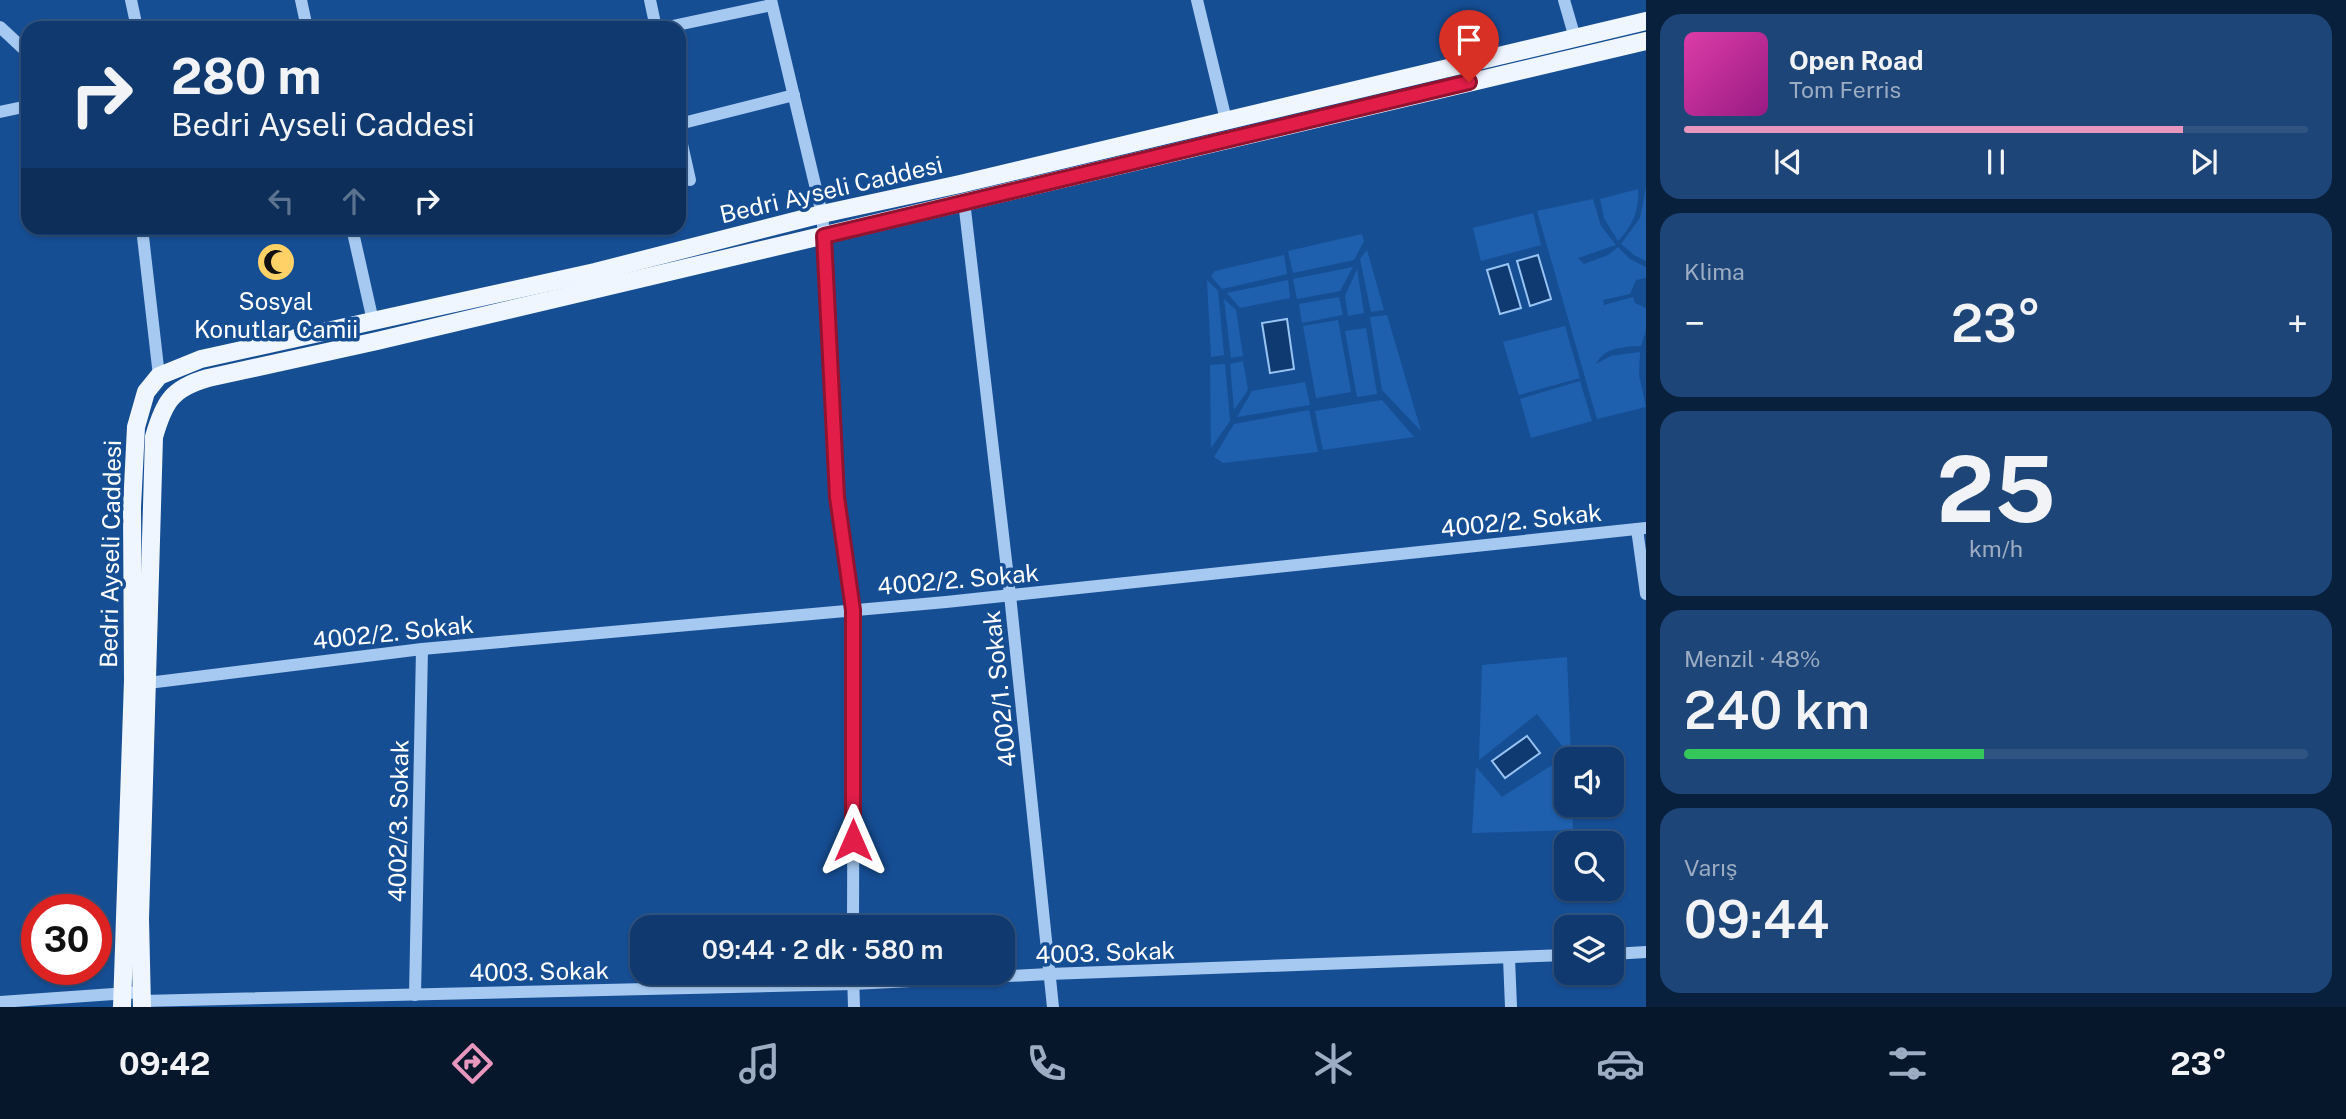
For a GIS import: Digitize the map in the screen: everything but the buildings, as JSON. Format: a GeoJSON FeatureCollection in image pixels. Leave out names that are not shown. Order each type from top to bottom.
{"type":"FeatureCollection","features":[{"type":"Feature","properties":{"kind":"main road","name":"Bedri Ayseli Caddesi"},"geometry":{"type":"LineString","coordinates":[[122,1000],[133,680],[132,507],[136,427],[146,393],[159,376],[201,359],[595,272],[822,214],[960,184],[1646,21]]}},
{"type":"Feature","properties":{"kind":"main road","name":"Bedri Ayseli Caddesi"},"geometry":{"type":"LineString","coordinates":[[142,1000],[140,919],[155,437],[161,412],[174,393],[191,382],[377,341],[1646,41]]}},
{"type":"Feature","properties":{"kind":"street"},"geometry":{"type":"LineString","coordinates":[[131,0],[136,21]]}},
{"type":"Feature","properties":{"kind":"street"},"geometry":{"type":"LineString","coordinates":[[301,0],[306,21]]}},
{"type":"Feature","properties":{"kind":"street"},"geometry":{"type":"LineString","coordinates":[[650,0],[654,21]]}},
{"type":"Feature","properties":{"kind":"street"},"geometry":{"type":"LineString","coordinates":[[1197,0],[1226,120]]}},
{"type":"Feature","properties":{"kind":"street"},"geometry":{"type":"LineString","coordinates":[[1564,0],[1574,38]]}},
{"type":"Feature","properties":{"kind":"street"},"geometry":{"type":"LineString","coordinates":[[686,23],[772,3],[822,214],[837,497],[853,610],[853,915]]}},
{"type":"Feature","properties":{"kind":"street"},"geometry":{"type":"LineString","coordinates":[[0,27],[21,46]]}},
{"type":"Feature","properties":{"kind":"street"},"geometry":{"type":"LineString","coordinates":[[686,122],[794,96]]}},
{"type":"Feature","properties":{"kind":"street"},"geometry":{"type":"LineString","coordinates":[[0,112],[21,108]]}},
{"type":"Feature","properties":{"kind":"street"},"geometry":{"type":"LineString","coordinates":[[686,162],[690,180]]}},
{"type":"Feature","properties":{"kind":"street","name":"4002/1. Sokak"},"geometry":{"type":"LineString","coordinates":[[964,201],[1010,596],[1053,1007]]}},
{"type":"Feature","properties":{"kind":"street"},"geometry":{"type":"LineString","coordinates":[[143,235],[159,376]]}},
{"type":"Feature","properties":{"kind":"street"},"geometry":{"type":"LineString","coordinates":[[354,235],[373,321]]}},
{"type":"Feature","properties":{"kind":"street"},"geometry":{"type":"LineString","coordinates":[[1641,528],[1646,594]]}},
{"type":"Feature","properties":{"kind":"street","name":"4002/2. Sokak"},"geometry":{"type":"LineString","coordinates":[[148,683],[422,649],[1010,596],[1641,528]]}},
{"type":"Feature","properties":{"kind":"street","name":"4002/3. Sokak"},"geometry":{"type":"LineString","coordinates":[[415,995],[422,649]]}},
{"type":"Feature","properties":{"kind":"street"},"geometry":{"type":"LineString","coordinates":[[1624,953],[1646,952]]}},
{"type":"Feature","properties":{"kind":"street","name":"4003. Sokak"},"geometry":{"type":"LineString","coordinates":[[1015,975],[1554,956]]}},
{"type":"Feature","properties":{"kind":"street"},"geometry":{"type":"LineString","coordinates":[[1509,958],[1511,1007]]}},
{"type":"Feature","properties":{"kind":"street","name":"4003. Sokak"},"geometry":{"type":"LineString","coordinates":[[0,1002],[415,995],[689,985]]}},
{"type":"Feature","properties":{"kind":"street"},"geometry":{"type":"LineString","coordinates":[[853,985],[854,1007]]}},
{"type":"Feature","properties":{"kind":"shaded area"},"geometry":{"type":"Polygon","coordinates":[[[1646,187],[1646,261],[1621,244],[1640,218],[1646,187]]]}},
{"type":"Feature","properties":{"kind":"shaded area"},"geometry":{"type":"Polygon","coordinates":[[[1638,189],[1638,204],[1634,217],[1618,241],[1604,218],[1600,199],[1638,189]]]}},
{"type":"Feature","properties":{"kind":"shaded area"},"geometry":{"type":"Polygon","coordinates":[[[1593,199],[1601,226],[1616,245],[1578,258],[1584,264],[1608,255],[1618,247],[1630,259],[1646,267],[1646,278],[1636,280],[1630,294],[1603,300],[1604,305],[1633,297],[1635,303],[1646,308],[1646,330],[1641,346],[1609,351],[1596,364],[1611,356],[1640,352],[1639,375],[1646,407],[1597,419],[1537,211],[1593,199]]]}},
{"type":"Feature","properties":{"kind":"shaded area"},"geometry":{"type":"Polygon","coordinates":[[[1533,213],[1541,245],[1481,261],[1473,228],[1533,213]]]}},
{"type":"Feature","properties":{"kind":"shaded area"},"geometry":{"type":"Polygon","coordinates":[[[1362,234],[1364,241],[1354,260],[1293,273],[1288,251],[1362,234]]]}},
{"type":"Feature","properties":{"kind":"shaded area"},"geometry":{"type":"Polygon","coordinates":[[[1367,250],[1384,310],[1371,312],[1360,259],[1367,250]]]}},
{"type":"Feature","properties":{"kind":"shaded area"},"geometry":{"type":"Polygon","coordinates":[[[1284,255],[1287,274],[1222,289],[1211,276],[1215,271],[1284,255]]]}},
{"type":"Feature","properties":{"kind":"shaded area"},"geometry":{"type":"Polygon","coordinates":[[[1538,255],[1551,299],[1530,306],[1517,261],[1538,255]]]}},
{"type":"Feature","properties":{"kind":"shaded area"},"geometry":{"type":"Polygon","coordinates":[[[1508,264],[1521,308],[1500,314],[1487,270],[1508,264]]]}},
{"type":"Feature","properties":{"kind":"shaded area"},"geometry":{"type":"Polygon","coordinates":[[[1353,267],[1340,291],[1297,299],[1293,279],[1353,267]]]}},
{"type":"Feature","properties":{"kind":"shaded area"},"geometry":{"type":"Polygon","coordinates":[[[1357,269],[1364,313],[1348,316],[1345,296],[1357,269]]]}},
{"type":"Feature","properties":{"kind":"shaded area"},"geometry":{"type":"Polygon","coordinates":[[[1207,280],[1218,291],[1224,355],[1211,357],[1207,280]]]}},
{"type":"Feature","properties":{"kind":"shaded area"},"geometry":{"type":"Polygon","coordinates":[[[1288,280],[1290,298],[1240,308],[1227,293],[1288,280]]]}},
{"type":"Feature","properties":{"kind":"shaded area"},"geometry":{"type":"Polygon","coordinates":[[[1339,297],[1343,315],[1302,323],[1299,304],[1339,297]]]}},
{"type":"Feature","properties":{"kind":"shaded area"},"geometry":{"type":"Polygon","coordinates":[[[1224,299],[1236,310],[1243,356],[1231,358],[1224,299]]]}},
{"type":"Feature","properties":{"kind":"shaded area"},"geometry":{"type":"Polygon","coordinates":[[[1387,315],[1421,431],[1382,390],[1370,317],[1387,315]]]}},
{"type":"Feature","properties":{"kind":"shaded area"},"geometry":{"type":"Polygon","coordinates":[[[1287,319],[1294,369],[1270,373],[1262,323],[1287,319]]]}},
{"type":"Feature","properties":{"kind":"shaded area"},"geometry":{"type":"Polygon","coordinates":[[[1338,320],[1351,392],[1316,398],[1303,326],[1338,320]]]}},
{"type":"Feature","properties":{"kind":"shaded area"},"geometry":{"type":"Polygon","coordinates":[[[1565,326],[1580,378],[1519,395],[1503,342],[1565,326]]]}},
{"type":"Feature","properties":{"kind":"shaded area"},"geometry":{"type":"Polygon","coordinates":[[[1366,328],[1377,394],[1357,397],[1345,331],[1366,328]]]}},
{"type":"Feature","properties":{"kind":"shaded area"},"geometry":{"type":"Polygon","coordinates":[[[1243,361],[1248,390],[1234,410],[1230,364],[1243,361]]]}},
{"type":"Feature","properties":{"kind":"shaded area"},"geometry":{"type":"Polygon","coordinates":[[[1225,364],[1230,421],[1211,448],[1210,365],[1225,364]]]}},
{"type":"Feature","properties":{"kind":"shaded area"},"geometry":{"type":"Polygon","coordinates":[[[1580,381],[1592,421],[1531,438],[1520,399],[1580,381]]]}},
{"type":"Feature","properties":{"kind":"shaded area"},"geometry":{"type":"Polygon","coordinates":[[[1305,382],[1310,405],[1237,417],[1252,391],[1305,382]]]}},
{"type":"Feature","properties":{"kind":"shaded area"},"geometry":{"type":"Polygon","coordinates":[[[1382,400],[1414,437],[1323,450],[1315,411],[1382,400]]]}},
{"type":"Feature","properties":{"kind":"shaded area"},"geometry":{"type":"Polygon","coordinates":[[[1309,410],[1318,452],[1223,463],[1214,457],[1234,424],[1309,410]]]}},
{"type":"Feature","properties":{"kind":"shaded area"},"geometry":{"type":"Polygon","coordinates":[[[1567,657],[1571,747],[1563,747],[1537,714],[1479,760],[1482,665],[1567,657]]]}},
{"type":"Feature","properties":{"kind":"shaded area"},"geometry":{"type":"Polygon","coordinates":[[[1527,736],[1540,753],[1505,778],[1492,761],[1527,736]]]}},
{"type":"Feature","properties":{"kind":"shaded area"},"geometry":{"type":"Polygon","coordinates":[[[1554,764],[1554,817],[1572,817],[1573,830],[1472,833],[1476,767],[1502,797],[1554,764]]]}},
{"type":"Feature","properties":{"kind":"place","name":"Sosyal Konutlar Camii"},"geometry":{"type":"Point","coordinates":[276,262]}},
{"type":"Feature","properties":{"kind":"route"},"geometry":{"type":"LineString","coordinates":[[853,840],[853,610],[837,497],[824,236],[1469,82]]}}]}
